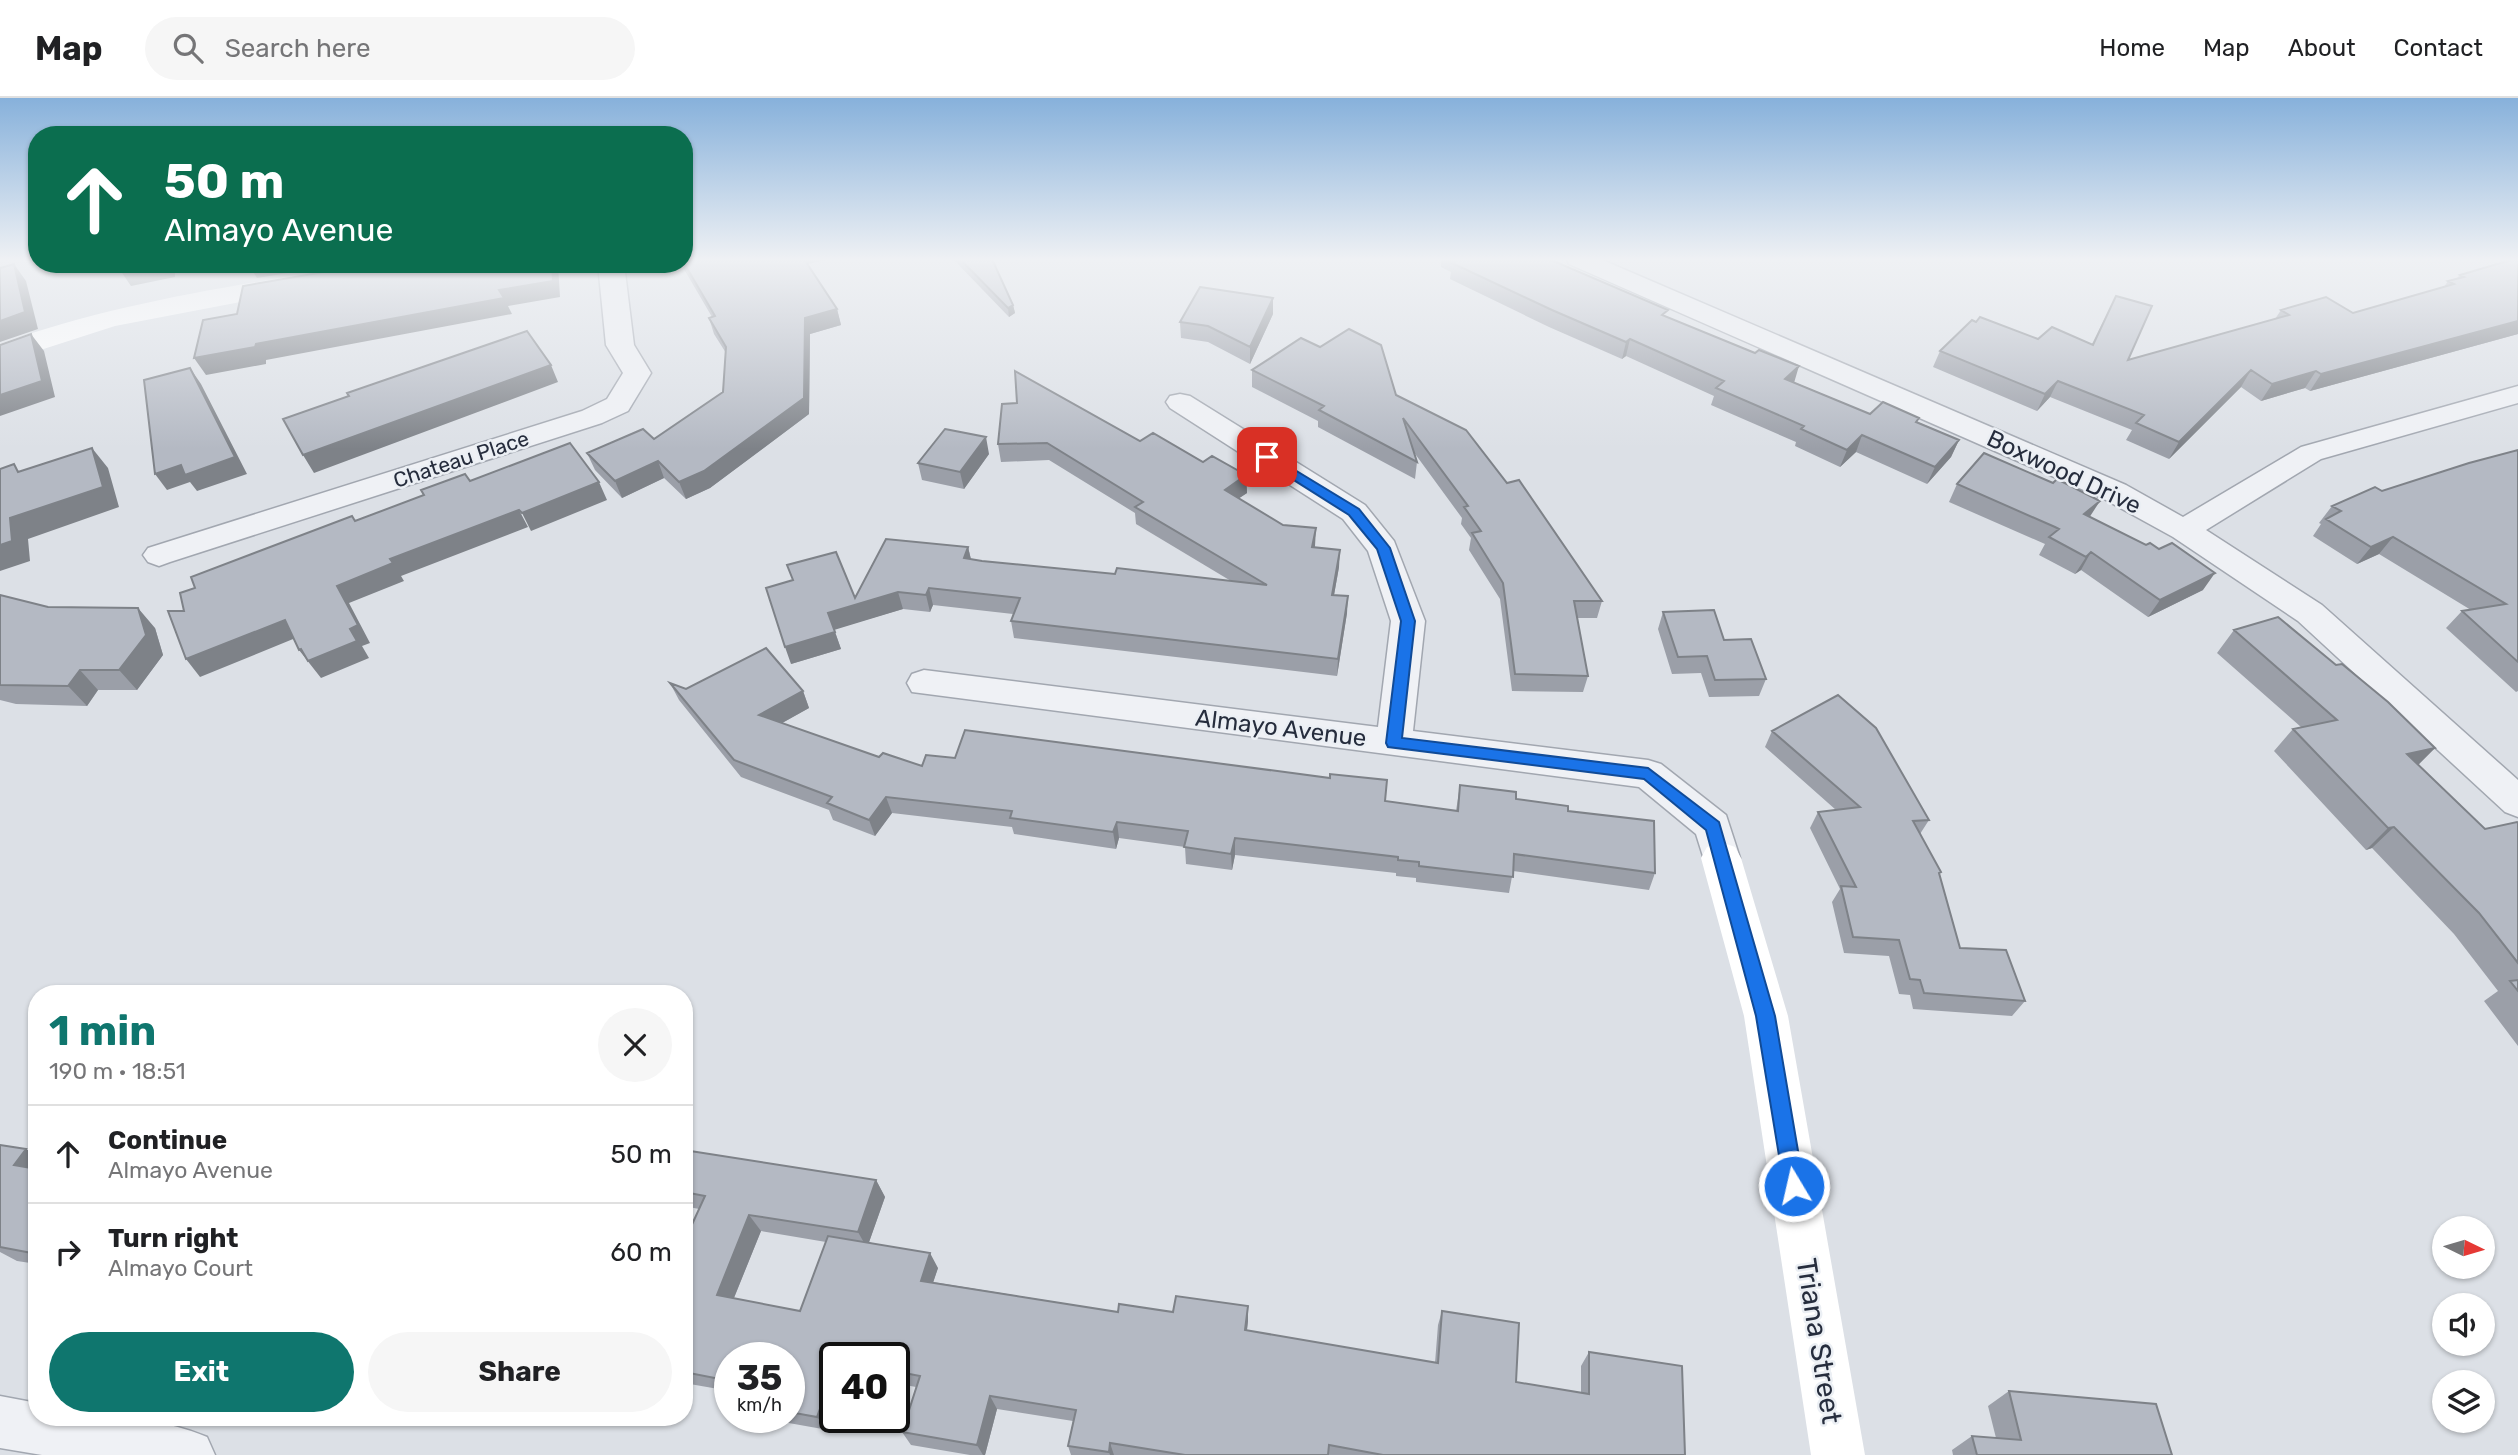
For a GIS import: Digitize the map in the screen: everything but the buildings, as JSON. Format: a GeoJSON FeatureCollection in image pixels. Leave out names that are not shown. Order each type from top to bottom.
{"type":"FeatureCollection","features":[{"type":"Feature","properties":{"kind":"street"},"geometry":{"type":"LineString","coordinates":[[0,354],[100,322]]}},
{"type":"Feature","properties":{"kind":"street","name":"Chateau Place"},"geometry":{"type":"LineString","coordinates":[[159,555],[592,417],[618,405],[637,373],[620,345],[617,322]]}},
{"type":"Feature","properties":{"kind":"street","name":"Boxwood Drive"},"geometry":{"type":"LineString","coordinates":[[1722,322],[2115,492],[2184,530],[2310,613],[2510,785]]}},
{"type":"Feature","properties":{"kind":"street"},"geometry":{"type":"LineString","coordinates":[[2184,530],[2311,453],[2518,394]]}},
{"type":"Feature","properties":{"kind":"street"},"geometry":{"type":"LineString","coordinates":[[1180,402],[1354,512],[1383,548],[1408,621],[1394,743]]}},
{"type":"Feature","properties":{"kind":"street","name":"Almayo Avenue"},"geometry":{"type":"LineString","coordinates":[[924,683],[1648,774],[1713,826],[1721,858]]}},
{"type":"Feature","properties":{"kind":"street","name":"Triana Street"},"geometry":{"type":"LineString","coordinates":[[1721,858],[1766,1016],[1838,1455]]}},
{"type":"Feature","properties":{"kind":"street"},"geometry":{"type":"LineString","coordinates":[[0,1422],[189,1455]]}},
{"type":"Feature","properties":{"kind":"route"},"geometry":{"type":"LineString","coordinates":[[1267,457],[1354,512],[1383,548],[1408,621],[1394,743],[1648,774],[1713,826],[1766,1016],[1794,1186]]}}]}
